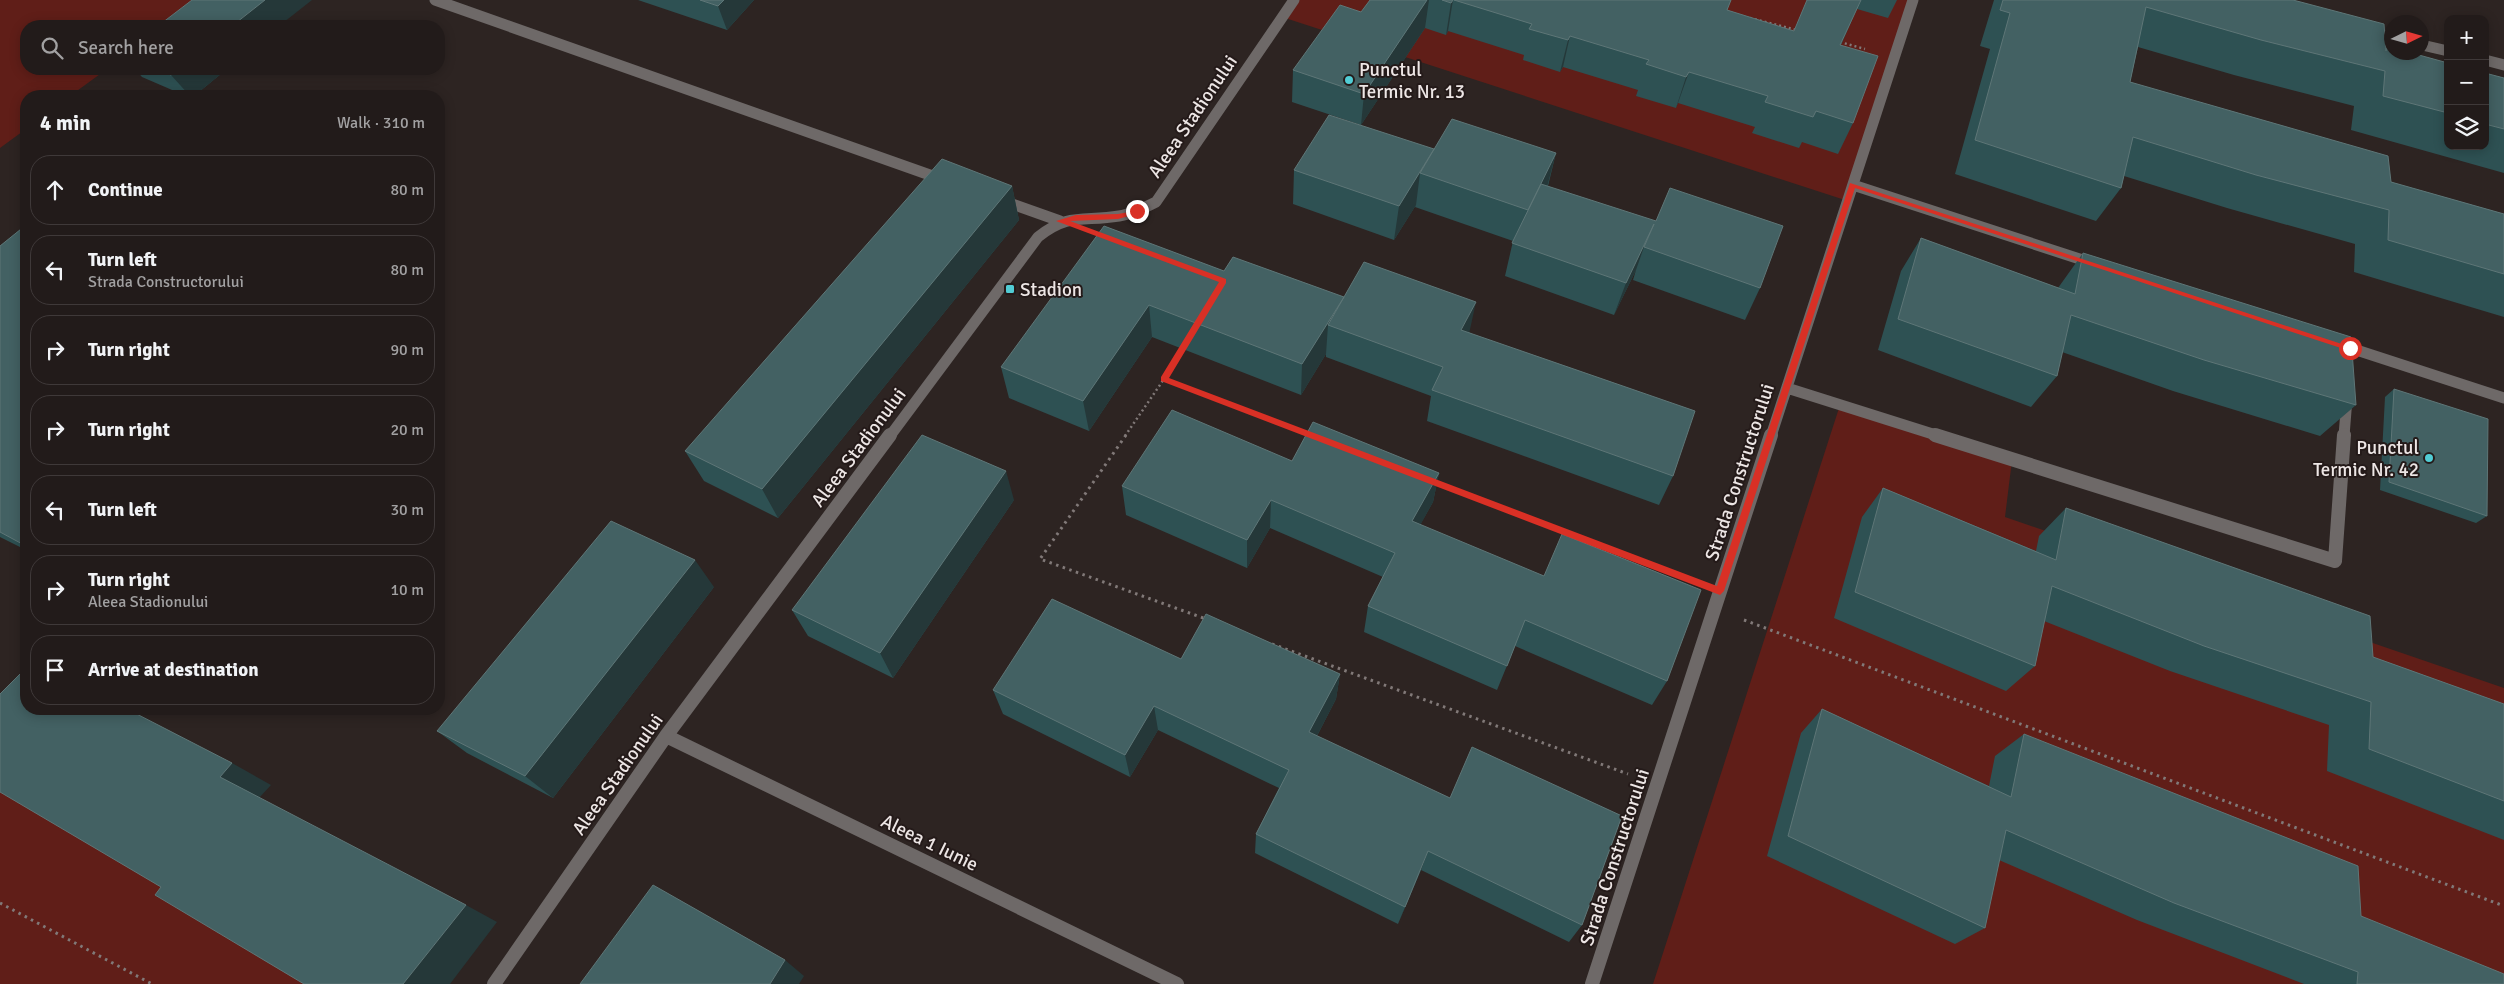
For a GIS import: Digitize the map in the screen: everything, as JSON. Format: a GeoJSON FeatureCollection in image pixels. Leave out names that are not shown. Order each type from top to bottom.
{"type":"FeatureCollection","features":[{"type":"Feature","properties":{"kind":"street"},"geometry":{"type":"LineString","coordinates":[[435,0],[958,185]]}},
{"type":"Feature","properties":{"kind":"street","name":"Aleea Stadionului"},"geometry":{"type":"LineString","coordinates":[[494,984],[666,736],[1038,237],[1060,221],[1076,218],[1118,216],[1137,211],[1156,202],[1294,0]]}},
{"type":"Feature","properties":{"kind":"street","name":"Strada Constructorului"},"geometry":{"type":"LineString","coordinates":[[1592,984],[1913,0]]}},
{"type":"Feature","properties":{"kind":"street"},"geometry":{"type":"LineString","coordinates":[[2354,28],[2384,35]]}},
{"type":"Feature","properties":{"kind":"street"},"geometry":{"type":"LineString","coordinates":[[2429,47],[2444,50]]}},
{"type":"Feature","properties":{"kind":"street"},"geometry":{"type":"LineString","coordinates":[[2489,61],[2504,65]]}},
{"type":"Feature","properties":{"kind":"street"},"geometry":{"type":"LineString","coordinates":[[1853,185],[2104,267]]}},
{"type":"Feature","properties":{"kind":"street"},"geometry":{"type":"LineString","coordinates":[[986,195],[1060,221]]}},
{"type":"Feature","properties":{"kind":"street"},"geometry":{"type":"LineString","coordinates":[[2331,342],[2350,353],[2504,398]]}},
{"type":"Feature","properties":{"kind":"street"},"geometry":{"type":"LineString","coordinates":[[1787,388],[2335,561],[2347,387]]}},
{"type":"Feature","properties":{"kind":"street","name":"Aleea 1 Iunie"},"geometry":{"type":"LineString","coordinates":[[666,736],[1177,984]]}},
{"type":"Feature","properties":{"kind":"path"},"geometry":{"type":"LineString","coordinates":[[1743,16],[1800,31]]}},
{"type":"Feature","properties":{"kind":"path"},"geometry":{"type":"LineString","coordinates":[[1838,42],[1894,57]]}},
{"type":"Feature","properties":{"kind":"path"},"geometry":{"type":"LineString","coordinates":[[1189,338],[1164,379],[1040,559],[1208,620]]}},
{"type":"Feature","properties":{"kind":"path"},"geometry":{"type":"LineString","coordinates":[[1164,379],[1312,436]]}},
{"type":"Feature","properties":{"kind":"path"},"geometry":{"type":"LineString","coordinates":[[1424,478],[1720,591]]}},
{"type":"Feature","properties":{"kind":"path"},"geometry":{"type":"LineString","coordinates":[[1714,609],[2504,906]]}},
{"type":"Feature","properties":{"kind":"path"},"geometry":{"type":"LineString","coordinates":[[1264,641],[1657,785]]}},
{"type":"Feature","properties":{"kind":"path"},"geometry":{"type":"LineString","coordinates":[[0,903],[152,984]]}},
{"type":"Feature","properties":{"kind":"shaded area"},"geometry":{"type":"Polygon","coordinates":[[[0,0],[199,0],[172,20],[20,20],[20,75],[99,75],[78,90],[20,90],[20,133],[0,148],[0,0]]]}},
{"type":"Feature","properties":{"kind":"shaded area"},"geometry":{"type":"Polygon","coordinates":[[[1294,0],[1913,0],[1848,201],[1282,17],[1294,0]]]}},
{"type":"Feature","properties":{"kind":"shaded area"},"geometry":{"type":"Polygon","coordinates":[[[1840,405],[2012,460],[2005,517],[2504,688],[2504,984],[1653,984],[1840,405]]]}},
{"type":"Feature","properties":{"kind":"shaded area"},"geometry":{"type":"Polygon","coordinates":[[[0,784],[318,984],[0,984],[0,784]]]}},
{"type":"Feature","properties":{"kind":"building"},"geometry":{"type":"Polygon","coordinates":[[[192,0],[265,0],[240,20],[166,20],[192,0]]]}},
{"type":"Feature","properties":{"kind":"building"},"geometry":{"type":"Polygon","coordinates":[[[700,0],[724,0],[718,6],[700,0]]]}},
{"type":"Feature","properties":{"kind":"building"},"geometry":{"type":"Polygon","coordinates":[[[1370,0],[1427,0],[1364,94],[1293,70],[1340,5],[1361,12],[1370,0]]]}},
{"type":"Feature","properties":{"kind":"building"},"geometry":{"type":"Polygon","coordinates":[[[1442,0],[1453,0],[1451,3],[1442,0]]]}},
{"type":"Feature","properties":{"kind":"building"},"geometry":{"type":"Polygon","coordinates":[[[1454,0],[1731,0],[1727,10],[1794,31],[1807,0],[1861,0],[1840,45],[1878,56],[1853,123],[1816,111],[1813,117],[1765,102],[1768,96],[1689,72],[1686,77],[1646,64],[1649,60],[1570,36],[1568,40],[1529,29],[1532,24],[1454,0]]]}},
{"type":"Feature","properties":{"kind":"building"},"geometry":{"type":"Polygon","coordinates":[[[2003,0],[2293,0],[2384,24],[2384,60],[2429,60],[2429,58],[2444,62],[2444,112],[2383,96],[2385,71],[2261,40],[2146,7],[2130,82],[2388,156],[2391,182],[2504,214],[2504,274],[2388,240],[2389,210],[2256,175],[2133,137],[2121,188],[1975,140],[2010,13],[2000,10],[2003,0]]]}},
{"type":"Feature","properties":{"kind":"building"},"geometry":{"type":"Polygon","coordinates":[[[2489,74],[2504,78],[2504,129],[2489,125],[2489,74]]]}},
{"type":"Feature","properties":{"kind":"building"},"geometry":{"type":"Polygon","coordinates":[[[1329,115],[1434,149],[1399,206],[1294,170],[1329,115]]]}},
{"type":"Feature","properties":{"kind":"building"},"geometry":{"type":"Polygon","coordinates":[[[1452,119],[1556,153],[1528,210],[1420,173],[1452,119]]]}},
{"type":"Feature","properties":{"kind":"building"},"geometry":{"type":"Polygon","coordinates":[[[942,159],[1012,186],[762,489],[685,451],[942,159]]]}},
{"type":"Feature","properties":{"kind":"building"},"geometry":{"type":"Polygon","coordinates":[[[1541,184],[1656,221],[1670,188],[1783,226],[1760,288],[1644,247],[1654,224],[1626,283],[1512,243],[1541,184]]]}},
{"type":"Feature","properties":{"kind":"building"},"geometry":{"type":"Polygon","coordinates":[[[1104,226],[1224,271],[1233,257],[1344,297],[1302,364],[1149,305],[1083,401],[1001,367],[1104,226]]]}},
{"type":"Feature","properties":{"kind":"building"},"geometry":{"type":"Polygon","coordinates":[[[20,230],[20,543],[0,532],[0,246],[20,230]]]}},
{"type":"Feature","properties":{"kind":"building"},"geometry":{"type":"Polygon","coordinates":[[[1921,238],[2075,294],[2083,253],[2351,337],[2356,405],[2204,360],[2071,315],[2057,376],[1898,319],[1921,238]]]}},
{"type":"Feature","properties":{"kind":"building"},"geometry":{"type":"Polygon","coordinates":[[[1364,262],[1476,302],[1461,330],[1695,411],[1673,476],[1432,390],[1443,367],[1328,325],[1364,262]]]}},
{"type":"Feature","properties":{"kind":"building","name":"Punctul Termic Nr. 42"},"geometry":{"type":"Polygon","coordinates":[[[2394,389],[2488,419],[2487,516],[2389,482],[2394,389]]]}},
{"type":"Feature","properties":{"kind":"building"},"geometry":{"type":"Polygon","coordinates":[[[1172,410],[1292,461],[1313,422],[1439,473],[1412,521],[1544,576],[1562,534],[1701,590],[1667,681],[1525,620],[1507,666],[1368,606],[1395,553],[1271,500],[1247,540],[1122,486],[1172,410]]]}},
{"type":"Feature","properties":{"kind":"building"},"geometry":{"type":"Polygon","coordinates":[[[922,435],[1006,471],[880,653],[792,610],[922,435]]]}},
{"type":"Feature","properties":{"kind":"building"},"geometry":{"type":"Polygon","coordinates":[[[1883,488],[2056,560],[2066,508],[2370,616],[2373,657],[2504,704],[2504,801],[2369,749],[2371,702],[2204,646],[2052,586],[2035,666],[1855,592],[1883,488]]]}},
{"type":"Feature","properties":{"kind":"building"},"geometry":{"type":"Polygon","coordinates":[[[611,521],[695,560],[525,776],[437,731],[611,521]]]}},
{"type":"Feature","properties":{"kind":"building"},"geometry":{"type":"Polygon","coordinates":[[[1052,599],[1181,659],[1206,614],[1340,674],[1309,732],[1450,798],[1472,747],[1622,816],[1582,925],[1428,851],[1405,907],[1256,834],[1289,770],[1154,706],[1125,755],[993,690],[1052,599]]]}},
{"type":"Feature","properties":{"kind":"building"},"geometry":{"type":"Polygon","coordinates":[[[20,674],[20,715],[139,715],[232,763],[220,777],[466,905],[403,984],[304,984],[155,895],[161,887],[0,792],[0,694],[20,674]]]}},
{"type":"Feature","properties":{"kind":"building"},"geometry":{"type":"Polygon","coordinates":[[[1822,709],[2011,797],[2024,734],[2358,866],[2361,916],[2504,974],[2504,984],[2357,984],[2358,972],[2174,903],[2006,830],[1985,928],[1788,836],[1822,709]]]}},
{"type":"Feature","properties":{"kind":"building"},"geometry":{"type":"Polygon","coordinates":[[[653,885],[785,960],[770,984],[580,984],[653,885]]]}},
{"type":"Feature","properties":{"kind":"place","name":"Punctul Termic Nr. 13"},"geometry":{"type":"Point","coordinates":[1349,80]}},
{"type":"Feature","properties":{"kind":"place","name":"Stadion"},"geometry":{"type":"Point","coordinates":[1010,289]}},
{"type":"Feature","properties":{"kind":"place","name":"Punctul Termic Nr. 42"},"geometry":{"type":"Point","coordinates":[2429,458]}},
{"type":"Feature","properties":{"kind":"route"},"geometry":{"type":"LineString","coordinates":[[1137,211],[1118,216],[1076,218],[1060,221],[1224,281],[1164,379],[1720,591],[1853,185],[2350,348]]}}]}
